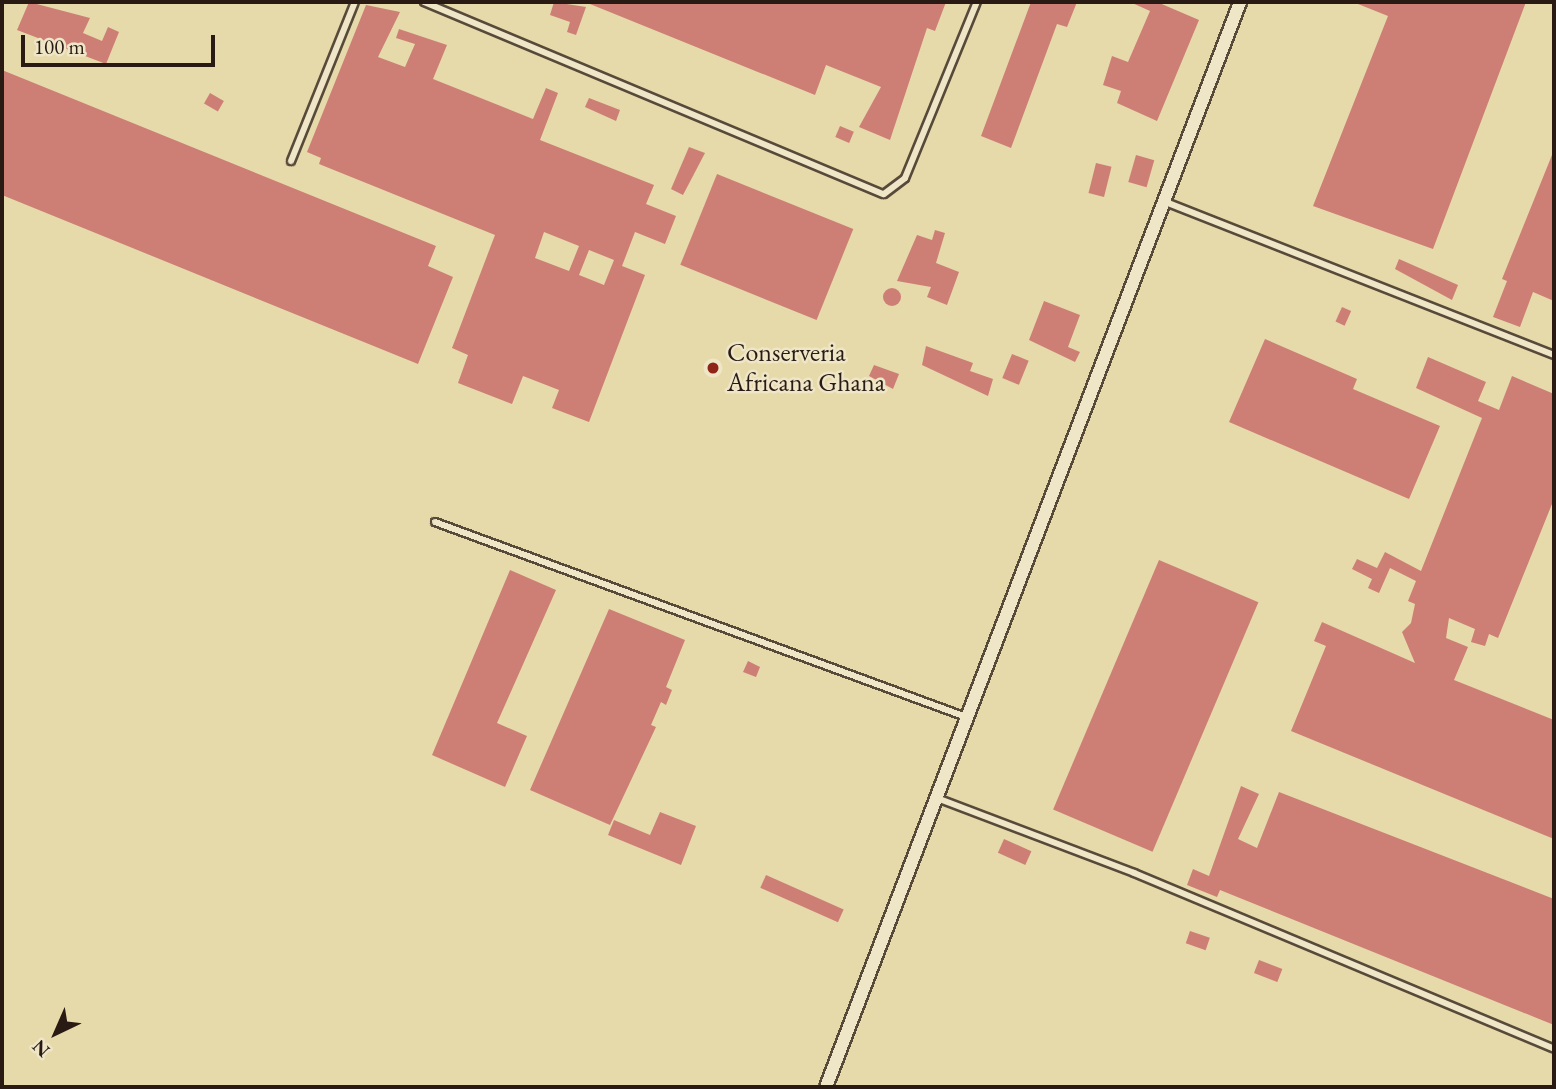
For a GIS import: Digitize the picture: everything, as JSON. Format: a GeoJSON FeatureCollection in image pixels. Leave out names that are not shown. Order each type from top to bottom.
{"type":"FeatureCollection","features":[{"type":"Feature","properties":{"kind":"street"},"geometry":{"type":"LineString","coordinates":[[826,1087],[1163,201],[1235,3]]}},
{"type":"Feature","properties":{"kind":"lane"},"geometry":{"type":"LineString","coordinates":[[291,161],[355,2]]}},
{"type":"Feature","properties":{"kind":"lane"},"geometry":{"type":"LineString","coordinates":[[424,2],[884,194],[905,178],[977,2]]}},
{"type":"Feature","properties":{"kind":"lane"},"geometry":{"type":"LineString","coordinates":[[1163,201],[1554,355]]}},
{"type":"Feature","properties":{"kind":"lane"},"geometry":{"type":"LineString","coordinates":[[435,522],[966,718]]}},
{"type":"Feature","properties":{"kind":"lane"},"geometry":{"type":"LineString","coordinates":[[936,797],[1134,873],[1554,1049]]}},
{"type":"Feature","properties":{"kind":"building"},"geometry":{"type":"Polygon","coordinates":[[[29,2],[90,18],[83,33],[102,41],[108,27],[119,32],[106,64],[17,30],[29,2]]]}},
{"type":"Feature","properties":{"kind":"building"},"geometry":{"type":"Polygon","coordinates":[[[554,2],[586,7],[576,35],[567,32],[570,22],[550,15],[554,2]]]}},
{"type":"Feature","properties":{"kind":"building"},"geometry":{"type":"Polygon","coordinates":[[[585,2],[946,2],[935,31],[927,28],[890,140],[859,127],[881,87],[826,65],[815,95],[585,2]]]}},
{"type":"Feature","properties":{"kind":"building"},"geometry":{"type":"Polygon","coordinates":[[[1031,2],[1077,2],[1067,27],[1057,24],[1011,148],[981,136],[1031,2]]]}},
{"type":"Feature","properties":{"kind":"building"},"geometry":{"type":"Polygon","coordinates":[[[1130,2],[1157,2],[1199,20],[1157,121],[1117,103],[1121,91],[1103,85],[1112,56],[1128,62],[1150,11],[1130,2]]]}},
{"type":"Feature","properties":{"kind":"building"},"geometry":{"type":"Polygon","coordinates":[[[1353,2],[1526,2],[1433,249],[1313,206],[1388,16],[1353,2]]]}},
{"type":"Feature","properties":{"kind":"building"},"geometry":{"type":"Polygon","coordinates":[[[366,5],[400,12],[378,57],[405,67],[415,44],[396,38],[399,29],[447,45],[433,79],[533,119],[546,88],[558,93],[540,140],[654,185],[646,204],[676,216],[665,244],[635,232],[622,266],[645,275],[589,422],[552,408],[559,390],[523,376],[512,404],[458,383],[468,355],[452,348],[495,235],[319,164],[321,158],[307,152],[366,5]],[[544,232],[535,258],[569,271],[579,246],[544,232]],[[589,250],[579,275],[604,285],[614,260],[589,250]]]}},
{"type":"Feature","properties":{"kind":"building"},"geometry":{"type":"Polygon","coordinates":[[[2,70],[436,246],[428,266],[453,277],[418,364],[2,195],[2,70]]]}},
{"type":"Feature","properties":{"kind":"building"},"geometry":{"type":"Polygon","coordinates":[[[210,93],[224,101],[218,111],[204,103],[210,93]]]}},
{"type":"Feature","properties":{"kind":"building"},"geometry":{"type":"Polygon","coordinates":[[[589,98],[620,110],[616,121],[585,107],[589,98]]]}},
{"type":"Feature","properties":{"kind":"building"},"geometry":{"type":"Polygon","coordinates":[[[840,126],[854,132],[849,143],[835,137],[840,126]]]}},
{"type":"Feature","properties":{"kind":"building"},"geometry":{"type":"Polygon","coordinates":[[[689,147],[705,153],[683,195],[671,189],[689,147]]]}},
{"type":"Feature","properties":{"kind":"building"},"geometry":{"type":"Polygon","coordinates":[[[1554,150],[1554,301],[1533,292],[1520,327],[1493,317],[1507,281],[1502,279],[1554,150]]]}},
{"type":"Feature","properties":{"kind":"building"},"geometry":{"type":"Polygon","coordinates":[[[1136,155],[1154,160],[1147,187],[1128,182],[1136,155]]]}},
{"type":"Feature","properties":{"kind":"building"},"geometry":{"type":"Polygon","coordinates":[[[1096,163],[1112,167],[1104,197],[1089,193],[1096,163]]]}},
{"type":"Feature","properties":{"kind":"building"},"geometry":{"type":"Polygon","coordinates":[[[717,174],[853,229],[817,320],[680,265],[717,174]]]}},
{"type":"Feature","properties":{"kind":"building"},"geometry":{"type":"Polygon","coordinates":[[[935,230],[945,233],[936,263],[959,272],[947,305],[927,297],[931,287],[897,281],[917,235],[932,240],[935,230]]]}},
{"type":"Feature","properties":{"kind":"building"},"geometry":{"type":"Polygon","coordinates":[[[1399,259],[1458,285],[1452,300],[1395,269],[1399,259]]]}},
{"type":"Feature","properties":{"kind":"building"},"geometry":{"type":"Polygon","coordinates":[[[888,288],[896,288],[901,297],[899,304],[888,306],[883,301],[883,293],[888,288]]]}},
{"type":"Feature","properties":{"kind":"building"},"geometry":{"type":"Polygon","coordinates":[[[1044,301],[1080,315],[1068,347],[1080,352],[1075,362],[1029,340],[1044,301]]]}},
{"type":"Feature","properties":{"kind":"building"},"geometry":{"type":"Polygon","coordinates":[[[1342,307],[1351,311],[1345,326],[1335,322],[1342,307]]]}},
{"type":"Feature","properties":{"kind":"building"},"geometry":{"type":"Polygon","coordinates":[[[1265,339],[1357,379],[1353,389],[1440,426],[1409,499],[1229,422],[1265,339]]]}},
{"type":"Feature","properties":{"kind":"building"},"geometry":{"type":"Polygon","coordinates":[[[926,346],[973,363],[970,371],[993,379],[988,396],[922,365],[926,346]]]}},
{"type":"Feature","properties":{"kind":"building"},"geometry":{"type":"Polygon","coordinates":[[[1012,354],[1029,361],[1019,385],[1002,378],[1012,354]]]}},
{"type":"Feature","properties":{"kind":"building"},"geometry":{"type":"Polygon","coordinates":[[[1428,357],[1486,382],[1478,401],[1499,410],[1512,376],[1554,394],[1554,499],[1498,638],[1489,634],[1485,646],[1471,642],[1475,629],[1449,618],[1446,638],[1468,647],[1454,680],[1554,720],[1554,839],[1291,731],[1326,646],[1314,641],[1322,622],[1415,663],[1402,632],[1411,623],[1415,604],[1408,601],[1416,581],[1390,568],[1379,593],[1368,588],[1372,579],[1352,569],[1357,559],[1377,568],[1385,552],[1421,571],[1482,418],[1416,388],[1428,357]]]}},
{"type":"Feature","properties":{"kind":"building"},"geometry":{"type":"Polygon","coordinates":[[[874,365],[899,374],[893,389],[869,376],[874,365]]]}},
{"type":"Feature","properties":{"kind":"building"},"geometry":{"type":"Polygon","coordinates":[[[1159,560],[1258,602],[1153,852],[1053,809],[1159,560]]]}},
{"type":"Feature","properties":{"kind":"building"},"geometry":{"type":"Polygon","coordinates":[[[510,570],[556,590],[497,723],[527,736],[505,787],[432,755],[510,570]]]}},
{"type":"Feature","properties":{"kind":"building"},"geometry":{"type":"Polygon","coordinates":[[[609,609],[685,640],[666,687],[672,690],[666,705],[661,702],[651,725],[656,727],[610,825],[530,790],[609,609]]]}},
{"type":"Feature","properties":{"kind":"building"},"geometry":{"type":"Polygon","coordinates":[[[748,661],[760,667],[756,677],[743,672],[748,661]]]}},
{"type":"Feature","properties":{"kind":"building"},"geometry":{"type":"Polygon","coordinates":[[[1241,786],[1259,794],[1238,839],[1257,848],[1279,792],[1554,899],[1554,1025],[1220,890],[1217,897],[1187,885],[1193,869],[1209,876],[1241,786]]]}},
{"type":"Feature","properties":{"kind":"building"},"geometry":{"type":"Polygon","coordinates":[[[660,812],[696,826],[681,865],[608,835],[614,820],[650,835],[660,812]]]}},
{"type":"Feature","properties":{"kind":"building"},"geometry":{"type":"Polygon","coordinates":[[[1004,839],[1031,851],[1025,865],[998,853],[1004,839]]]}},
{"type":"Feature","properties":{"kind":"building"},"geometry":{"type":"Polygon","coordinates":[[[766,875],[844,910],[838,922],[760,888],[766,875]]]}},
{"type":"Feature","properties":{"kind":"building"},"geometry":{"type":"Polygon","coordinates":[[[1190,931],[1210,938],[1206,950],[1186,943],[1190,931]]]}},
{"type":"Feature","properties":{"kind":"building"},"geometry":{"type":"Polygon","coordinates":[[[1259,960],[1282,969],[1277,982],[1254,973],[1259,960]]]}},
{"type":"Feature","properties":{"kind":"place","name":"Conserveria Africana Ghana"},"geometry":{"type":"Point","coordinates":[713,368]}}]}
